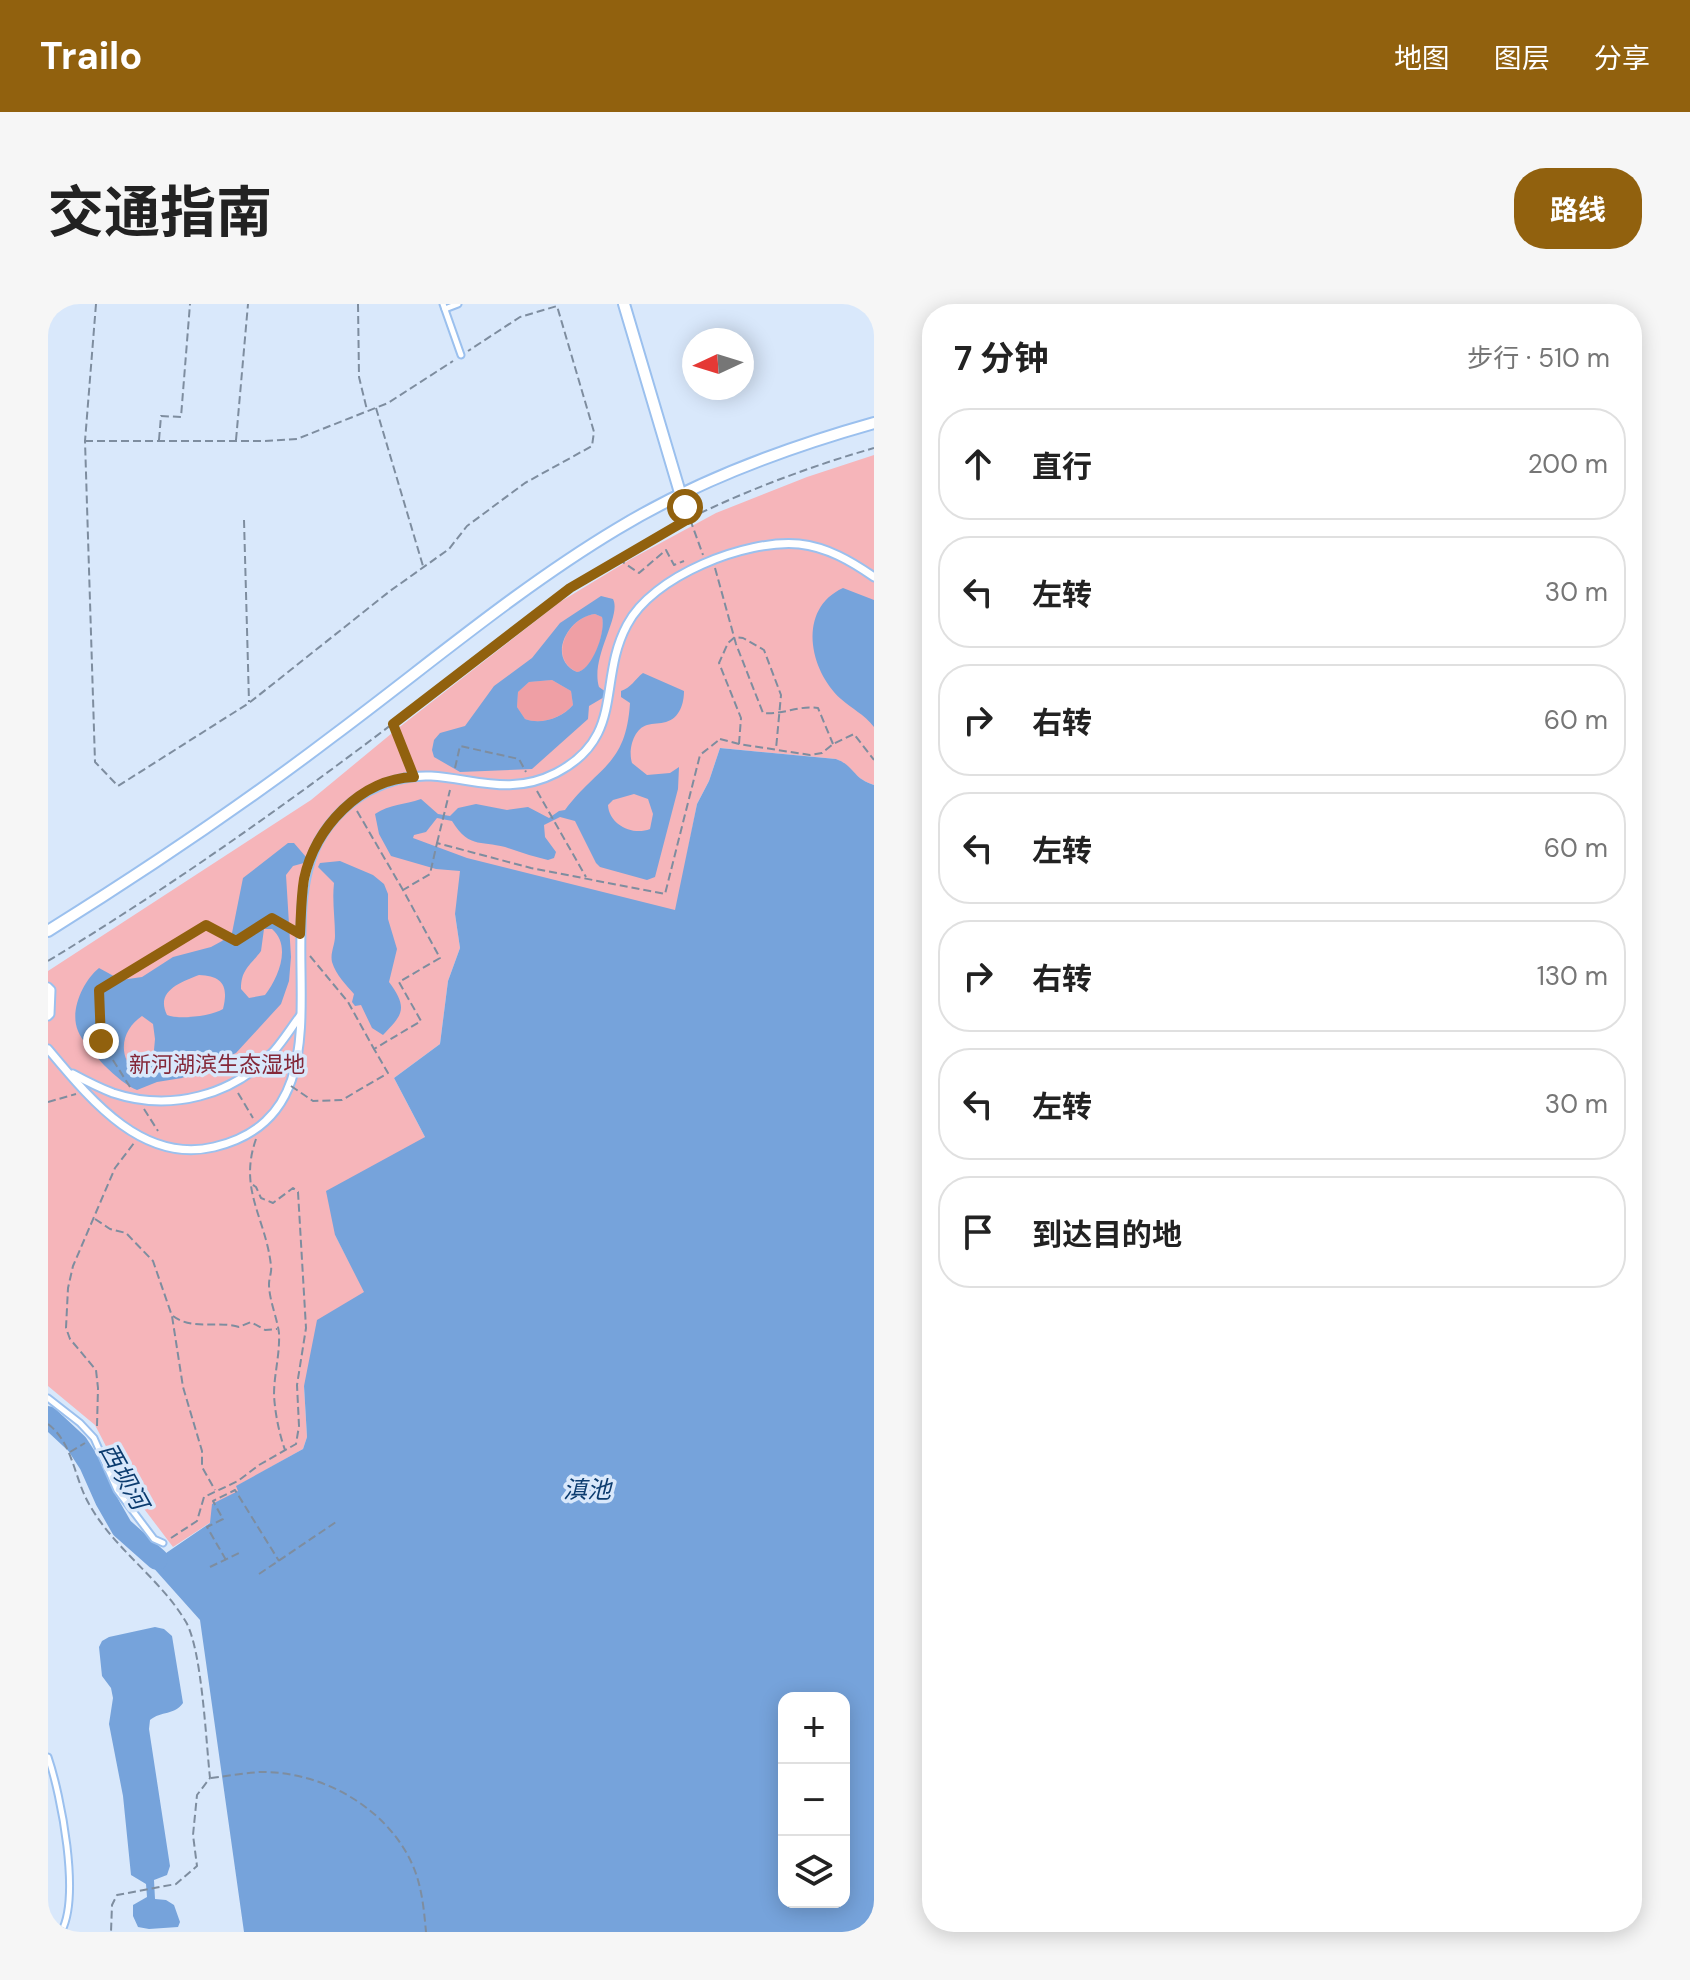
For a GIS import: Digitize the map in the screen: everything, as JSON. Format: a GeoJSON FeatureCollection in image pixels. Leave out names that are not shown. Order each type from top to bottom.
{"type":"FeatureCollection","features":[{"type":"Feature","properties":{"kind":"street"},"geometry":{"type":"LineString","coordinates":[[624,304],[681,496]]}},
{"type":"Feature","properties":{"kind":"street"},"geometry":{"type":"LineString","coordinates":[[48,931],[169,855],[247,800],[549,572],[619,527],[749,464],[874,423]]}},
{"type":"Feature","properties":{"kind":"street"},"geometry":{"type":"LineString","coordinates":[[48,1049],[103,1110],[136,1139],[169,1149],[215,1147],[241,1138],[258,1127],[294,1089],[301,1014],[300,934],[304,878],[312,853],[339,813],[368,791],[388,782],[414,777],[502,786],[532,782],[570,764],[597,737],[610,699],[616,649],[628,622],[641,604],[669,581],[712,562],[750,548],[799,544],[827,550],[854,562],[874,577]]}},
{"type":"Feature","properties":{"kind":"street"},"geometry":{"type":"LineString","coordinates":[[48,987],[51,990],[48,1016]]}},
{"type":"Feature","properties":{"kind":"street"},"geometry":{"type":"LineString","coordinates":[[66,1071],[112,1093],[138,1099],[186,1100],[233,1085],[274,1051],[301,1014]]}},
{"type":"Feature","properties":{"kind":"lane"},"geometry":{"type":"LineString","coordinates":[[458,304],[444,306],[461,355]]}},
{"type":"Feature","properties":{"kind":"lane"},"geometry":{"type":"LineString","coordinates":[[48,1398],[92,1439],[117,1490],[154,1539],[163,1543]]}},
{"type":"Feature","properties":{"kind":"lane"},"geometry":{"type":"LineString","coordinates":[[48,1757],[56,1780],[68,1851],[68,1921],[61,1932]]}},
{"type":"Feature","properties":{"kind":"path"},"geometry":{"type":"LineString","coordinates":[[96,304],[85,441],[95,762],[118,786],[249,703],[449,549],[467,526],[525,483],[592,446],[594,432],[557,306]]}},
{"type":"Feature","properties":{"kind":"path"},"geometry":{"type":"LineString","coordinates":[[159,441],[161,416],[181,417],[190,304]]}},
{"type":"Feature","properties":{"kind":"path"},"geometry":{"type":"LineString","coordinates":[[236,441],[248,304]]}},
{"type":"Feature","properties":{"kind":"path"},"geometry":{"type":"LineString","coordinates":[[358,304],[359,377],[367,411]]}},
{"type":"Feature","properties":{"kind":"path"},"geometry":{"type":"LineString","coordinates":[[85,441],[297,439],[388,403],[520,317],[564,304]]}},
{"type":"Feature","properties":{"kind":"path"},"geometry":{"type":"LineString","coordinates":[[376,408],[423,567]]}},
{"type":"Feature","properties":{"kind":"path"},"geometry":{"type":"LineString","coordinates":[[48,961],[211,857],[393,724],[527,618],[570,588],[690,518],[809,467],[874,448]]}},
{"type":"Feature","properties":{"kind":"path"},"geometry":{"type":"LineString","coordinates":[[681,496],[703,554],[712,562],[763,713],[780,714],[803,706],[818,708],[833,744]]}},
{"type":"Feature","properties":{"kind":"path"},"geometry":{"type":"LineString","coordinates":[[244,520],[249,703]]}},
{"type":"Feature","properties":{"kind":"path"},"geometry":{"type":"LineString","coordinates":[[617,559],[639,573],[666,550],[674,565],[689,560]]}},
{"type":"Feature","properties":{"kind":"path"},"geometry":{"type":"LineString","coordinates":[[739,744],[741,718],[719,663],[728,643],[735,637],[764,650],[781,695],[776,749]]}},
{"type":"Feature","properties":{"kind":"path"},"geometry":{"type":"LineString","coordinates":[[393,724],[414,777]]}},
{"type":"Feature","properties":{"kind":"path"},"geometry":{"type":"LineString","coordinates":[[437,843],[531,868],[665,894],[700,755],[720,739],[810,755],[822,753],[854,734],[874,760]]}},
{"type":"Feature","properties":{"kind":"path"},"geometry":{"type":"LineString","coordinates":[[403,890],[430,874],[460,746],[519,759],[532,782]]}},
{"type":"Feature","properties":{"kind":"path"},"geometry":{"type":"LineString","coordinates":[[528,791],[536,790],[586,877]]}},
{"type":"Feature","properties":{"kind":"path"},"geometry":{"type":"LineString","coordinates":[[349,814],[356,809],[440,958],[399,982],[421,1021],[374,1049]]}},
{"type":"Feature","properties":{"kind":"path"},"geometry":{"type":"LineString","coordinates":[[169,1149],[101,1041],[99,990],[206,925],[236,941],[272,918],[300,934]]}},
{"type":"Feature","properties":{"kind":"path"},"geometry":{"type":"LineString","coordinates":[[294,1089],[313,1101],[342,1100],[388,1073],[348,1002],[312,957],[307,955],[309,967]]}},
{"type":"Feature","properties":{"kind":"path"},"geometry":{"type":"LineString","coordinates":[[212,1053],[258,1127]]}},
{"type":"Feature","properties":{"kind":"path"},"geometry":{"type":"LineString","coordinates":[[292,1099],[300,1080]]}},
{"type":"Feature","properties":{"kind":"path"},"geometry":{"type":"LineString","coordinates":[[48,1102],[77,1094],[68,1085]]}},
{"type":"Feature","properties":{"kind":"path"},"geometry":{"type":"LineString","coordinates":[[245,1145],[262,1135]]}},
{"type":"Feature","properties":{"kind":"path"},"geometry":{"type":"LineString","coordinates":[[69,1452],[92,1439],[99,1417],[96,1370],[70,1339],[65,1316],[73,1266],[115,1168],[136,1139],[142,1146]]}},
{"type":"Feature","properties":{"kind":"path"},"geometry":{"type":"LineString","coordinates":[[257,1139],[251,1154],[250,1183],[271,1267],[269,1284],[280,1350],[274,1394],[280,1436],[286,1451]]}},
{"type":"Feature","properties":{"kind":"path"},"geometry":{"type":"LineString","coordinates":[[163,1543],[197,1521],[204,1497],[238,1481],[296,1444],[299,1426],[297,1385],[306,1328],[298,1192],[293,1188],[273,1203],[266,1201],[250,1183]]}},
{"type":"Feature","properties":{"kind":"path"},"geometry":{"type":"LineString","coordinates":[[95,1219],[110,1229],[126,1233],[153,1261],[172,1316],[183,1387],[202,1451],[202,1467],[215,1491]]}},
{"type":"Feature","properties":{"kind":"path"},"geometry":{"type":"LineString","coordinates":[[172,1316],[194,1325],[224,1322],[239,1327],[251,1322],[265,1330],[278,1329]]}},
{"type":"Feature","properties":{"kind":"path"},"geometry":{"type":"LineString","coordinates":[[48,1424],[58,1432],[69,1452],[81,1488],[106,1529],[187,1623],[197,1666],[210,1778],[197,1795],[193,1835],[197,1866],[176,1884],[117,1895],[112,1905],[111,1932]]}},
{"type":"Feature","properties":{"kind":"path"},"geometry":{"type":"LineString","coordinates":[[213,1501],[235,1490],[279,1561]]}},
{"type":"Feature","properties":{"kind":"path"},"geometry":{"type":"LineString","coordinates":[[204,1497],[213,1501],[223,1519],[207,1527],[226,1560]]}},
{"type":"Feature","properties":{"kind":"path"},"geometry":{"type":"LineString","coordinates":[[259,1574],[336,1522]]}},
{"type":"Feature","properties":{"kind":"path"},"geometry":{"type":"LineString","coordinates":[[210,1567],[239,1553]]}},
{"type":"Feature","properties":{"kind":"path"},"geometry":{"type":"LineString","coordinates":[[210,1778],[262,1772],[312,1779],[355,1798],[390,1828],[413,1865],[423,1900],[426,1932]]}},
{"type":"Feature","properties":{"kind":"green space","name":"新河湖滨生态湿地"},"geometry":{"type":"Polygon","coordinates":[[[874,455],[874,785],[836,759],[720,748],[697,804],[676,911],[455,914],[460,948],[448,981],[440,1044],[394,1078],[425,1137],[335,1235],[365,1292],[304,1386],[307,1437],[303,1449],[237,1486],[239,1491],[211,1522],[173,1547],[126,1485],[95,1425],[48,1386],[48,971],[311,800],[560,602],[716,513],[807,477],[874,455]]]}},
{"type":"Feature","properties":{"kind":"shaded area"},"geometry":{"type":"Polygon","coordinates":[[[595,614],[602,617],[600,640],[588,665],[577,672],[568,666],[562,648],[577,622],[595,614]]]}},
{"type":"Feature","properties":{"kind":"shaded area"},"geometry":{"type":"Polygon","coordinates":[[[552,680],[571,691],[573,705],[563,714],[550,719],[525,719],[517,707],[518,692],[529,682],[552,680]]]}},
{"type":"Feature","properties":{"kind":"water"},"geometry":{"type":"Polygon","coordinates":[[[843,588],[874,600],[874,727],[830,687],[815,657],[814,625],[819,610],[828,598],[843,588]]]}},
{"type":"Feature","properties":{"kind":"water"},"geometry":{"type":"Polygon","coordinates":[[[601,596],[613,599],[613,616],[597,675],[599,687],[606,692],[606,696],[589,706],[588,719],[532,769],[460,772],[434,757],[434,740],[440,733],[465,726],[494,686],[532,658],[560,623],[601,596]],[[595,614],[576,622],[564,639],[563,657],[568,666],[577,672],[588,665],[600,640],[602,617],[595,614]],[[552,680],[529,682],[518,692],[517,707],[525,719],[551,719],[573,705],[571,691],[552,680]]]}},
{"type":"Feature","properties":{"kind":"water","name":"滇池"},"geometry":{"type":"Polygon","coordinates":[[[643,673],[684,691],[678,714],[666,722],[642,727],[631,747],[632,763],[647,775],[670,773],[679,767],[678,789],[655,877],[647,880],[600,867],[575,821],[560,817],[544,825],[545,837],[556,852],[554,858],[548,860],[471,840],[452,821],[437,818],[426,832],[413,838],[467,858],[675,910],[697,804],[720,748],[836,759],[874,785],[874,1932],[244,1932],[200,1620],[150,1564],[210,1523],[212,1504],[238,1491],[236,1486],[303,1449],[307,1437],[304,1386],[317,1320],[364,1292],[335,1235],[326,1191],[425,1137],[394,1078],[440,1044],[448,981],[460,948],[455,914],[460,871],[436,869],[391,856],[379,834],[375,814],[421,799],[438,814],[450,816],[458,808],[476,804],[507,810],[528,807],[549,818],[565,810],[608,764],[623,740],[630,703],[621,697],[621,691],[643,673]],[[634,794],[613,800],[608,805],[609,812],[617,823],[630,830],[650,829],[653,814],[648,799],[634,794]]]}},
{"type":"Feature","properties":{"kind":"water"},"geometry":{"type":"Polygon","coordinates":[[[288,843],[294,843],[306,857],[304,863],[293,866],[286,875],[291,957],[289,981],[281,1004],[236,1053],[182,1078],[157,1082],[137,1090],[95,1056],[78,1031],[75,1014],[83,988],[99,968],[121,980],[142,977],[173,957],[222,941],[232,933],[243,878],[288,843]],[[264,929],[261,951],[247,968],[241,982],[241,989],[249,998],[265,995],[281,962],[278,936],[272,929],[264,929]],[[199,975],[178,984],[164,1000],[167,1015],[195,1016],[223,1009],[224,988],[213,977],[199,975]],[[142,1016],[126,1036],[124,1048],[127,1061],[143,1068],[153,1061],[155,1039],[153,1024],[142,1016]]]}},
{"type":"Feature","properties":{"kind":"water"},"geometry":{"type":"Polygon","coordinates":[[[340,861],[373,875],[384,884],[388,894],[388,919],[397,949],[389,982],[399,999],[401,1011],[383,1035],[372,1028],[361,1005],[355,1006],[352,1002],[354,994],[332,962],[334,883],[318,867],[320,863],[340,861]]]}},
{"type":"Feature","properties":{"kind":"water"},"geometry":{"type":"Polygon","coordinates":[[[155,1627],[164,1629],[172,1636],[183,1703],[150,1720],[170,1866],[167,1875],[154,1880],[155,1899],[174,1905],[180,1922],[178,1927],[149,1929],[138,1927],[133,1916],[133,1905],[147,1897],[146,1884],[131,1875],[123,1796],[109,1724],[113,1698],[111,1688],[102,1676],[99,1647],[109,1637],[155,1627]]]}},
{"type":"Feature","properties":{"kind":"waterway","name":"西坝河"},"geometry":{"type":"LineString","coordinates":[[48,1417],[77,1444],[122,1528],[157,1559]]}},
{"type":"Feature","properties":{"kind":"route"},"geometry":{"type":"LineString","coordinates":[[101,1041],[99,990],[206,925],[236,941],[272,918],[300,934],[304,878],[323,833],[351,801],[388,782],[414,777],[393,724],[570,588],[690,518],[685,507]]}}]}
